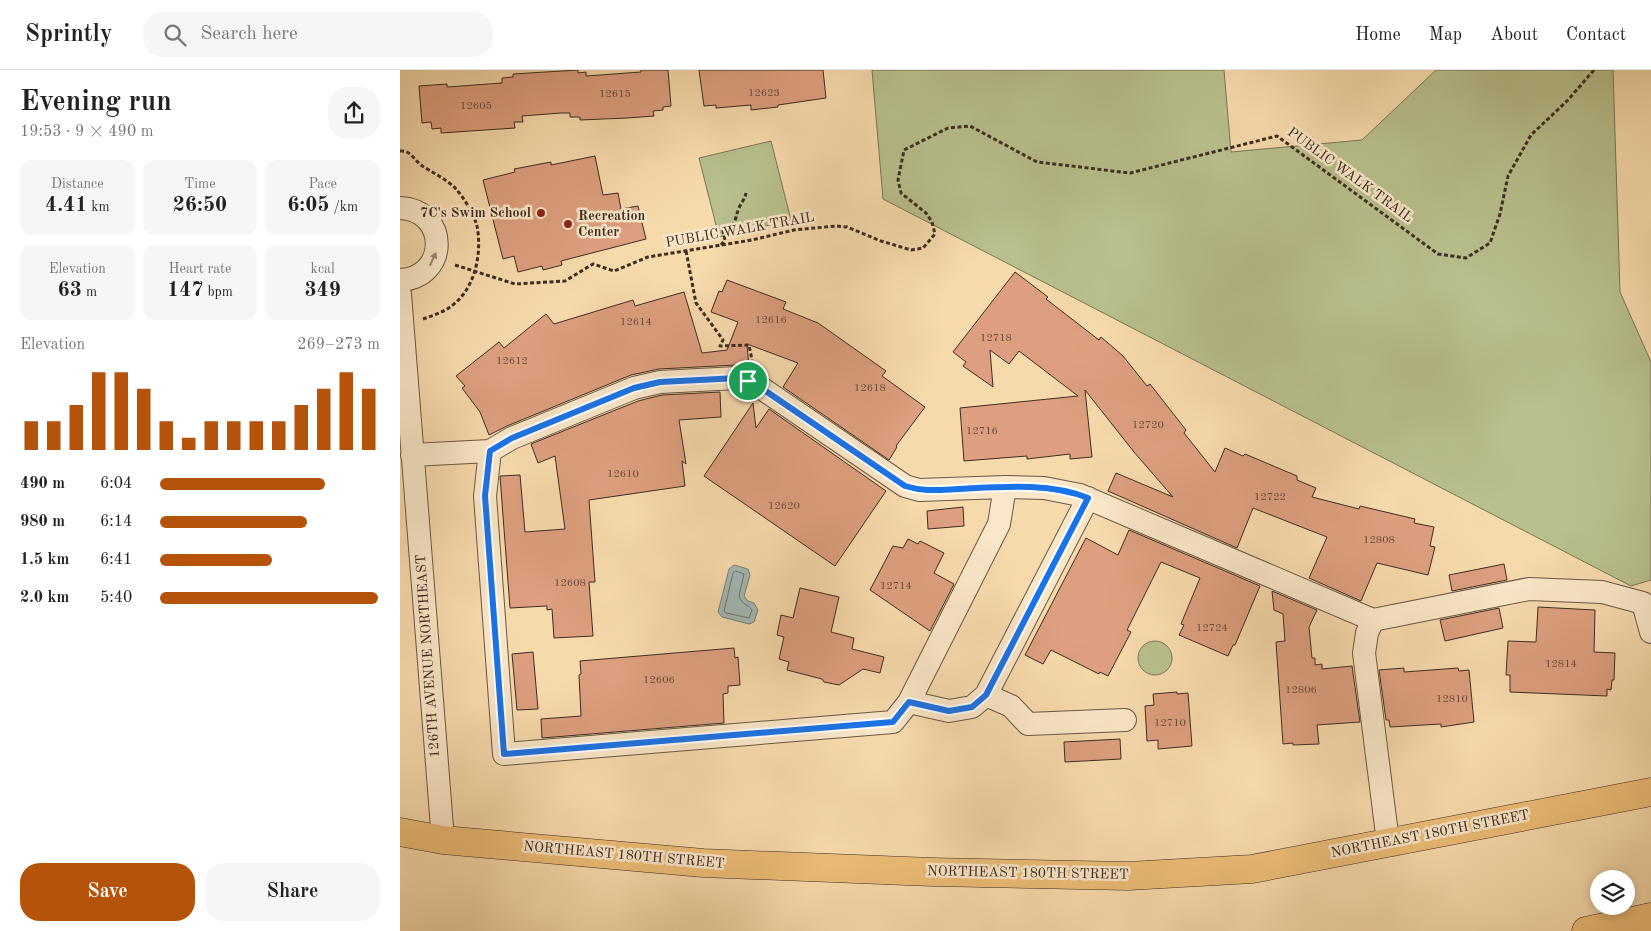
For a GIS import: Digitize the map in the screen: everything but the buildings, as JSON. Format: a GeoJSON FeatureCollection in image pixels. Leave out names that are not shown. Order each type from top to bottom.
{"type":"FeatureCollection","features":[{"type":"Feature","properties":{"kind":"main road","name":"NORTHEAST 180TH STREET"},"geometry":{"type":"LineString","coordinates":[[400,832],[442,840],[703,864],[932,872],[1128,876],[1252,868],[1651,792]]}},
{"type":"Feature","properties":{"kind":"main road"},"geometry":{"type":"LineString","coordinates":[[1586,931],[1651,917]]}},
{"type":"Feature","properties":{"kind":"street"},"geometry":{"type":"LineString","coordinates":[[400,208],[418,212],[432,225],[436,233],[437,242],[434,259],[426,270],[418,276],[400,280]]}},
{"type":"Feature","properties":{"kind":"street","name":"126TH AVENUE NORTHEAST"},"geometry":{"type":"LineString","coordinates":[[400,294],[442,840]]}},
{"type":"Feature","properties":{"kind":"street"},"geometry":{"type":"LineString","coordinates":[[412,455],[490,451],[512,438],[634,388],[660,382],[738,378],[748,381],[905,486],[919,490],[1005,487],[1044,488],[1080,495],[1374,620],[1529,589],[1602,592],[1643,603],[1651,632]]}},
{"type":"Feature","properties":{"kind":"street"},"geometry":{"type":"LineString","coordinates":[[490,451],[485,496],[504,754],[893,722],[909,702],[999,524],[1005,487]]}},
{"type":"Feature","properties":{"kind":"street"},"geometry":{"type":"LineString","coordinates":[[909,702],[949,711],[972,707],[986,695],[1088,498]]}},
{"type":"Feature","properties":{"kind":"street"},"geometry":{"type":"LineString","coordinates":[[1374,620],[1367,633],[1364,653],[1388,842]]}},
{"type":"Feature","properties":{"kind":"street"},"geometry":{"type":"LineString","coordinates":[[986,695],[1011,706],[1028,724],[1125,720]]}},
{"type":"Feature","properties":{"kind":"path","name":"PUBLIC WALK TRAIL"},"geometry":{"type":"LineString","coordinates":[[434,259],[515,284],[565,281],[593,264],[614,271],[648,257],[752,240],[794,230],[836,226],[847,227],[881,241],[911,250],[923,248],[934,234],[932,222],[926,213],[901,193],[898,180],[904,150],[948,128],[970,126],[1037,162],[1130,173],[1277,136],[1438,254],[1466,258],[1490,244],[1500,214],[1508,176],[1531,135],[1568,100],[1594,70]]}},
{"type":"Feature","properties":{"kind":"path"},"geometry":{"type":"LineString","coordinates":[[721,245],[725,240],[723,231],[735,222],[738,209],[746,193]]}},
{"type":"Feature","properties":{"kind":"path"},"geometry":{"type":"LineString","coordinates":[[686,251],[696,303],[723,340],[720,346],[749,345],[752,367],[748,381]]}},
{"type":"Feature","properties":{"kind":"green space"},"geometry":{"type":"Polygon","coordinates":[[[872,70],[1224,70],[1231,152],[1362,140],[1436,70],[1613,70],[1620,292],[1651,362],[1651,580],[1631,586],[883,199],[872,70]]]}},
{"type":"Feature","properties":{"kind":"green space"},"geometry":{"type":"Polygon","coordinates":[[[771,141],[791,220],[719,237],[699,158],[771,141]]]}},
{"type":"Feature","properties":{"kind":"green space"},"geometry":{"type":"Polygon","coordinates":[[[1155,641],[1162,642],[1167,646],[1171,651],[1171,665],[1167,670],[1162,674],[1155,675],[1148,674],[1143,670],[1139,665],[1138,658],[1139,651],[1143,646],[1148,642],[1155,641]]]}},
{"type":"Feature","properties":{"kind":"water"},"geometry":{"type":"Polygon","coordinates":[[[734,565],[748,569],[750,575],[744,596],[748,601],[754,603],[758,610],[754,622],[749,624],[722,617],[718,612],[729,569],[734,565]]]}},
{"type":"Feature","properties":{"kind":"place","name":"7C's Swim School"},"geometry":{"type":"Point","coordinates":[541,213]}},
{"type":"Feature","properties":{"kind":"place","name":"Recreation Center"},"geometry":{"type":"Point","coordinates":[568,224]}},
{"type":"Feature","properties":{"kind":"route"},"geometry":{"type":"LineString","coordinates":[[738,378],[748,381],[751,381],[905,486],[919,490],[1005,487],[1044,488],[1088,498],[986,695],[972,707],[949,711],[909,702],[893,722],[504,754],[485,496],[490,451],[512,438],[634,388],[660,382],[738,378]]}}]}
